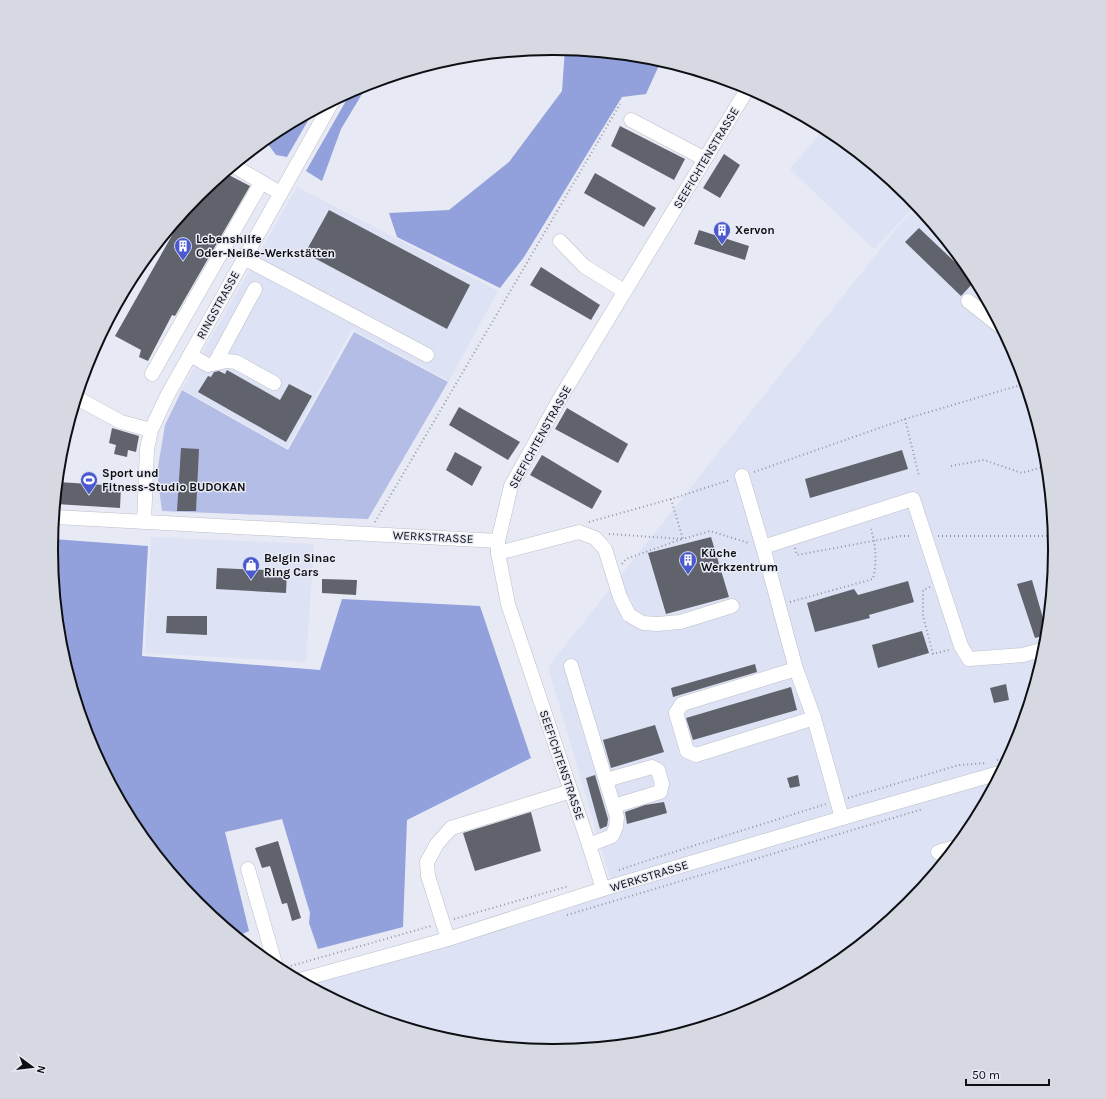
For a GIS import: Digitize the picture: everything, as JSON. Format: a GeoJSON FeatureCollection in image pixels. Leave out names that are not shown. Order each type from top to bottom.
{"type":"FeatureCollection","features":[{"type":"Feature","properties":{"kind":"street","name":"SEEFICHTENSTRASSE"},"geometry":{"type":"LineString","coordinates":[[601,883],[508,604],[498,547],[511,486],[562,395],[744,94]]}},
{"type":"Feature","properties":{"kind":"street","name":"RINGSTRASSE"},"geometry":{"type":"LineString","coordinates":[[144,522],[147,449],[151,430],[167,396],[328,109]]}},
{"type":"Feature","properties":{"kind":"street"},"geometry":{"type":"LineString","coordinates":[[631,120],[705,159]]}},
{"type":"Feature","properties":{"kind":"street"},"geometry":{"type":"LineString","coordinates":[[238,169],[280,193]]}},
{"type":"Feature","properties":{"kind":"street"},"geometry":{"type":"LineString","coordinates":[[152,374],[261,182]]}},
{"type":"Feature","properties":{"kind":"street"},"geometry":{"type":"LineString","coordinates":[[560,241],[584,266],[624,292]]}},
{"type":"Feature","properties":{"kind":"street"},"geometry":{"type":"LineString","coordinates":[[244,258],[427,356]]}},
{"type":"Feature","properties":{"kind":"street"},"geometry":{"type":"LineString","coordinates":[[215,363],[255,289]]}},
{"type":"Feature","properties":{"kind":"street"},"geometry":{"type":"LineString","coordinates":[[968,301],[990,318]]}},
{"type":"Feature","properties":{"kind":"street"},"geometry":{"type":"LineString","coordinates":[[180,324],[201,335]]}},
{"type":"Feature","properties":{"kind":"street"},"geometry":{"type":"LineString","coordinates":[[190,355],[208,365],[228,361],[236,362],[274,383]]}},
{"type":"Feature","properties":{"kind":"street"},"geometry":{"type":"LineString","coordinates":[[82,400],[121,422],[151,430]]}},
{"type":"Feature","properties":{"kind":"street"},"geometry":{"type":"LineString","coordinates":[[742,476],[796,668],[814,718],[842,818]]}},
{"type":"Feature","properties":{"kind":"street"},"geometry":{"type":"LineString","coordinates":[[762,544],[792,538],[913,499],[961,646],[969,658],[1023,655],[1037,651]]}},
{"type":"Feature","properties":{"kind":"street"},"geometry":{"type":"LineString","coordinates":[[60,517],[369,533]]}},
{"type":"Feature","properties":{"kind":"street","name":"WERKSTRASSE"},"geometry":{"type":"LineString","coordinates":[[369,533],[498,547],[578,532],[595,538]]}},
{"type":"Feature","properties":{"kind":"street"},"geometry":{"type":"LineString","coordinates":[[595,538],[605,549],[620,597],[629,615],[643,623],[658,624],[680,622],[732,606]]}},
{"type":"Feature","properties":{"kind":"street"},"geometry":{"type":"LineString","coordinates":[[570,666],[617,817],[616,827],[612,836],[589,845]]}},
{"type":"Feature","properties":{"kind":"street"},"geometry":{"type":"LineString","coordinates":[[796,668],[682,704],[676,713],[687,751],[696,754],[814,718]]}},
{"type":"Feature","properties":{"kind":"street"},"geometry":{"type":"LineString","coordinates":[[606,780],[652,767],[658,770],[662,784],[660,792],[614,806]]}},
{"type":"Feature","properties":{"kind":"street","name":"WERKSTRASSE"},"geometry":{"type":"LineString","coordinates":[[306,978],[448,939],[601,883],[842,818],[997,767]]}},
{"type":"Feature","properties":{"kind":"street"},"geometry":{"type":"LineString","coordinates":[[448,939],[428,876],[427,862],[437,844],[451,828],[571,791]]}},
{"type":"Feature","properties":{"kind":"street"},"geometry":{"type":"LineString","coordinates":[[938,852],[946,849]]}},
{"type":"Feature","properties":{"kind":"street"},"geometry":{"type":"LineString","coordinates":[[248,869],[273,958]]}},
{"type":"Feature","properties":{"kind":"path"},"geometry":{"type":"LineString","coordinates":[[369,533],[620,104]]}},
{"type":"Feature","properties":{"kind":"path"},"geometry":{"type":"LineString","coordinates":[[585,523],[671,499],[742,476],[905,419],[1019,385]]}},
{"type":"Feature","properties":{"kind":"path"},"geometry":{"type":"LineString","coordinates":[[905,419],[919,476]]}},
{"type":"Feature","properties":{"kind":"path"},"geometry":{"type":"LineString","coordinates":[[951,466],[984,460],[1022,473],[1040,468]]}},
{"type":"Feature","properties":{"kind":"path"},"geometry":{"type":"LineString","coordinates":[[671,499],[683,539]]}},
{"type":"Feature","properties":{"kind":"path"},"geometry":{"type":"LineString","coordinates":[[779,605],[873,579],[876,566],[874,541],[871,529]]}},
{"type":"Feature","properties":{"kind":"path"},"geometry":{"type":"LineString","coordinates":[[613,576],[626,559],[710,531],[751,543],[762,544]]}},
{"type":"Feature","properties":{"kind":"path"},"geometry":{"type":"LineString","coordinates":[[595,538],[600,534],[683,539]]}},
{"type":"Feature","properties":{"kind":"path"},"geometry":{"type":"LineString","coordinates":[[792,538],[797,555],[900,536],[1047,536]]}},
{"type":"Feature","properties":{"kind":"path"},"geometry":{"type":"LineString","coordinates":[[941,584],[923,590],[923,616],[933,654],[961,646]]}},
{"type":"Feature","properties":{"kind":"path"},"geometry":{"type":"LineString","coordinates":[[601,883],[658,856],[959,765],[988,762]]}},
{"type":"Feature","properties":{"kind":"path"},"geometry":{"type":"LineString","coordinates":[[564,916],[930,807]]}},
{"type":"Feature","properties":{"kind":"path"},"geometry":{"type":"LineString","coordinates":[[288,967],[569,886]]}},
{"type":"Feature","properties":{"kind":"shaded area"},"geometry":{"type":"Polygon","coordinates":[[[565,55],[618,59],[658,67],[646,94],[622,97],[524,257],[500,288],[397,237],[389,213],[449,210],[509,162],[562,91],[565,55]]]}},
{"type":"Feature","properties":{"kind":"shaded area"},"geometry":{"type":"Polygon","coordinates":[[[362,94],[341,129],[322,181],[306,171],[346,101],[362,94]]]}},
{"type":"Feature","properties":{"kind":"shaded area"},"geometry":{"type":"Polygon","coordinates":[[[309,120],[287,157],[276,155],[269,145],[309,120]]]}},
{"type":"Feature","properties":{"kind":"shaded area"},"geometry":{"type":"Polygon","coordinates":[[[820,133],[854,157],[912,209],[874,249],[790,169],[820,133]]]}},
{"type":"Feature","properties":{"kind":"shaded area"},"geometry":{"type":"Polygon","coordinates":[[[297,187],[498,291],[449,381],[352,329],[287,448],[182,389],[297,187]]]}},
{"type":"Feature","properties":{"kind":"shaded area"},"geometry":{"type":"Polygon","coordinates":[[[914,211],[925,223],[964,275],[997,331],[1010,360],[1031,422],[1038,453],[1046,517],[1048,550],[1043,614],[1031,677],[1010,739],[997,768],[981,797],[945,851],[925,876],[903,899],[854,942],[828,961],[772,993],[742,1006],[712,1018],[649,1034],[618,1040],[585,1043],[553,1044],[488,1040],[425,1027],[394,1018],[334,993],[315,983],[610,878],[548,667],[901,223],[914,211]]]}},
{"type":"Feature","properties":{"kind":"shaded area"},"geometry":{"type":"Polygon","coordinates":[[[354,332],[448,382],[368,519],[162,511],[157,473],[165,425],[182,390],[288,450],[354,332]]]}},
{"type":"Feature","properties":{"kind":"shaded area"},"geometry":{"type":"Polygon","coordinates":[[[151,537],[314,544],[306,662],[145,653],[151,537]]]}},
{"type":"Feature","properties":{"kind":"shaded area"},"geometry":{"type":"Polygon","coordinates":[[[59,539],[148,546],[142,656],[320,670],[342,599],[480,606],[531,758],[407,820],[403,927],[318,949],[309,923],[310,913],[282,819],[225,832],[249,931],[242,934],[203,899],[181,876],[142,824],[109,768],[96,739],[85,708],[75,677],[68,646],[60,582],[59,539]]]}},
{"type":"Feature","properties":{"kind":"building"},"geometry":{"type":"Polygon","coordinates":[[[620,126],[685,159],[674,180],[611,146],[620,126]]]}},
{"type":"Feature","properties":{"kind":"building"},"geometry":{"type":"Polygon","coordinates":[[[724,154],[740,165],[720,198],[703,188],[724,154]]]}},
{"type":"Feature","properties":{"kind":"building"},"geometry":{"type":"Polygon","coordinates":[[[595,173],[656,208],[644,227],[584,193],[595,173]]]}},
{"type":"Feature","properties":{"kind":"building","name":"Lebenshilfe Oder-Neiße-Werkstätten"},"geometry":{"type":"Polygon","coordinates":[[[230,176],[250,186],[175,316],[172,315],[148,361],[139,357],[141,350],[115,336],[174,232],[181,223],[230,176]]]}},
{"type":"Feature","properties":{"kind":"building"},"geometry":{"type":"Polygon","coordinates":[[[329,210],[470,285],[447,329],[305,253],[329,210]]]}},
{"type":"Feature","properties":{"kind":"building"},"geometry":{"type":"Polygon","coordinates":[[[919,228],[955,262],[971,286],[961,296],[905,242],[919,228]]]}},
{"type":"Feature","properties":{"kind":"building","name":"Xervon"},"geometry":{"type":"Polygon","coordinates":[[[699,230],[749,246],[745,260],[694,244],[699,230]]]}},
{"type":"Feature","properties":{"kind":"building"},"geometry":{"type":"Polygon","coordinates":[[[541,267],[600,305],[591,320],[530,285],[541,267]]]}},
{"type":"Feature","properties":{"kind":"building"},"geometry":{"type":"Polygon","coordinates":[[[227,370],[280,400],[289,384],[312,396],[286,442],[198,392],[208,376],[211,377],[214,372],[219,371],[225,374],[227,370]]]}},
{"type":"Feature","properties":{"kind":"building"},"geometry":{"type":"Polygon","coordinates":[[[459,407],[520,442],[508,460],[449,425],[459,407]]]}},
{"type":"Feature","properties":{"kind":"building"},"geometry":{"type":"Polygon","coordinates":[[[567,408],[628,444],[618,463],[555,429],[567,408]]]}},
{"type":"Feature","properties":{"kind":"building"},"geometry":{"type":"Polygon","coordinates":[[[112,428],[139,436],[136,452],[128,450],[127,457],[114,454],[116,445],[109,443],[112,428]]]}},
{"type":"Feature","properties":{"kind":"building"},"geometry":{"type":"Polygon","coordinates":[[[181,448],[199,449],[196,511],[177,511],[181,448]]]}},
{"type":"Feature","properties":{"kind":"building"},"geometry":{"type":"Polygon","coordinates":[[[902,450],[908,469],[810,498],[805,479],[902,450]]]}},
{"type":"Feature","properties":{"kind":"building"},"geometry":{"type":"Polygon","coordinates":[[[455,452],[482,467],[472,486],[446,470],[455,452]]]}},
{"type":"Feature","properties":{"kind":"building"},"geometry":{"type":"Polygon","coordinates":[[[542,455],[602,491],[592,509],[530,475],[542,455]]]}},
{"type":"Feature","properties":{"kind":"building","name":"Sport und Fitness-Studio BUDOKAN"},"geometry":{"type":"Polygon","coordinates":[[[63,482],[121,486],[120,508],[61,504],[63,482]]]}},
{"type":"Feature","properties":{"kind":"building","name":"Küche Werkzentrum"},"geometry":{"type":"Polygon","coordinates":[[[711,537],[729,597],[666,614],[648,553],[711,537]]]}},
{"type":"Feature","properties":{"kind":"building","name":"Belgin Sinac Ring Cars"},"geometry":{"type":"Polygon","coordinates":[[[217,568],[287,571],[286,593],[216,589],[217,568]]]}},
{"type":"Feature","properties":{"kind":"building"},"geometry":{"type":"Polygon","coordinates":[[[322,579],[357,580],[356,595],[322,593],[322,579]]]}},
{"type":"Feature","properties":{"kind":"building"},"geometry":{"type":"Polygon","coordinates":[[[1032,580],[1043,617],[1039,637],[1035,638],[1017,584],[1032,580]]]}},
{"type":"Feature","properties":{"kind":"building"},"geometry":{"type":"Polygon","coordinates":[[[908,581],[914,602],[869,615],[870,618],[815,632],[807,603],[854,589],[858,595],[908,581]]]}},
{"type":"Feature","properties":{"kind":"building"},"geometry":{"type":"Polygon","coordinates":[[[167,616],[207,616],[207,635],[166,633],[167,616]]]}},
{"type":"Feature","properties":{"kind":"building"},"geometry":{"type":"Polygon","coordinates":[[[922,631],[929,653],[878,668],[872,645],[922,631]]]}},
{"type":"Feature","properties":{"kind":"building"},"geometry":{"type":"Polygon","coordinates":[[[755,664],[757,672],[673,697],[671,688],[755,664]]]}},
{"type":"Feature","properties":{"kind":"building"},"geometry":{"type":"Polygon","coordinates":[[[1006,684],[1009,700],[994,703],[990,688],[1006,684]]]}},
{"type":"Feature","properties":{"kind":"building"},"geometry":{"type":"Polygon","coordinates":[[[791,687],[797,710],[693,740],[686,718],[791,687]]]}},
{"type":"Feature","properties":{"kind":"building"},"geometry":{"type":"Polygon","coordinates":[[[655,725],[664,752],[611,768],[603,740],[655,725]]]}},
{"type":"Feature","properties":{"kind":"building"},"geometry":{"type":"Polygon","coordinates":[[[595,775],[608,819],[607,826],[600,829],[586,778],[595,775]]]}},
{"type":"Feature","properties":{"kind":"building"},"geometry":{"type":"Polygon","coordinates":[[[798,775],[800,786],[790,788],[787,778],[798,775]]]}},
{"type":"Feature","properties":{"kind":"building"},"geometry":{"type":"Polygon","coordinates":[[[664,802],[667,813],[627,824],[625,812],[645,805],[664,802]]]}},
{"type":"Feature","properties":{"kind":"building"},"geometry":{"type":"Polygon","coordinates":[[[531,812],[541,851],[475,871],[463,833],[531,812]]]}},
{"type":"Feature","properties":{"kind":"building"},"geometry":{"type":"Polygon","coordinates":[[[278,841],[301,918],[292,921],[287,903],[282,904],[270,866],[262,868],[255,848],[278,841]]]}},
{"type":"Feature","properties":{"kind":"place","name":"Xervon"},"geometry":{"type":"Point","coordinates":[722,245]}},
{"type":"Feature","properties":{"kind":"place","name":"Lebenshilfe Oder-Neiße-Werkstätten"},"geometry":{"type":"Point","coordinates":[183,261]}},
{"type":"Feature","properties":{"kind":"place","name":"Sport und Fitness-Studio BUDOKAN"},"geometry":{"type":"Point","coordinates":[89,495]}},
{"type":"Feature","properties":{"kind":"place","name":"Küche Werkzentrum"},"geometry":{"type":"Point","coordinates":[688,575]}},
{"type":"Feature","properties":{"kind":"place","name":"Belgin Sinac Ring Cars"},"geometry":{"type":"Point","coordinates":[251,580]}}]}
